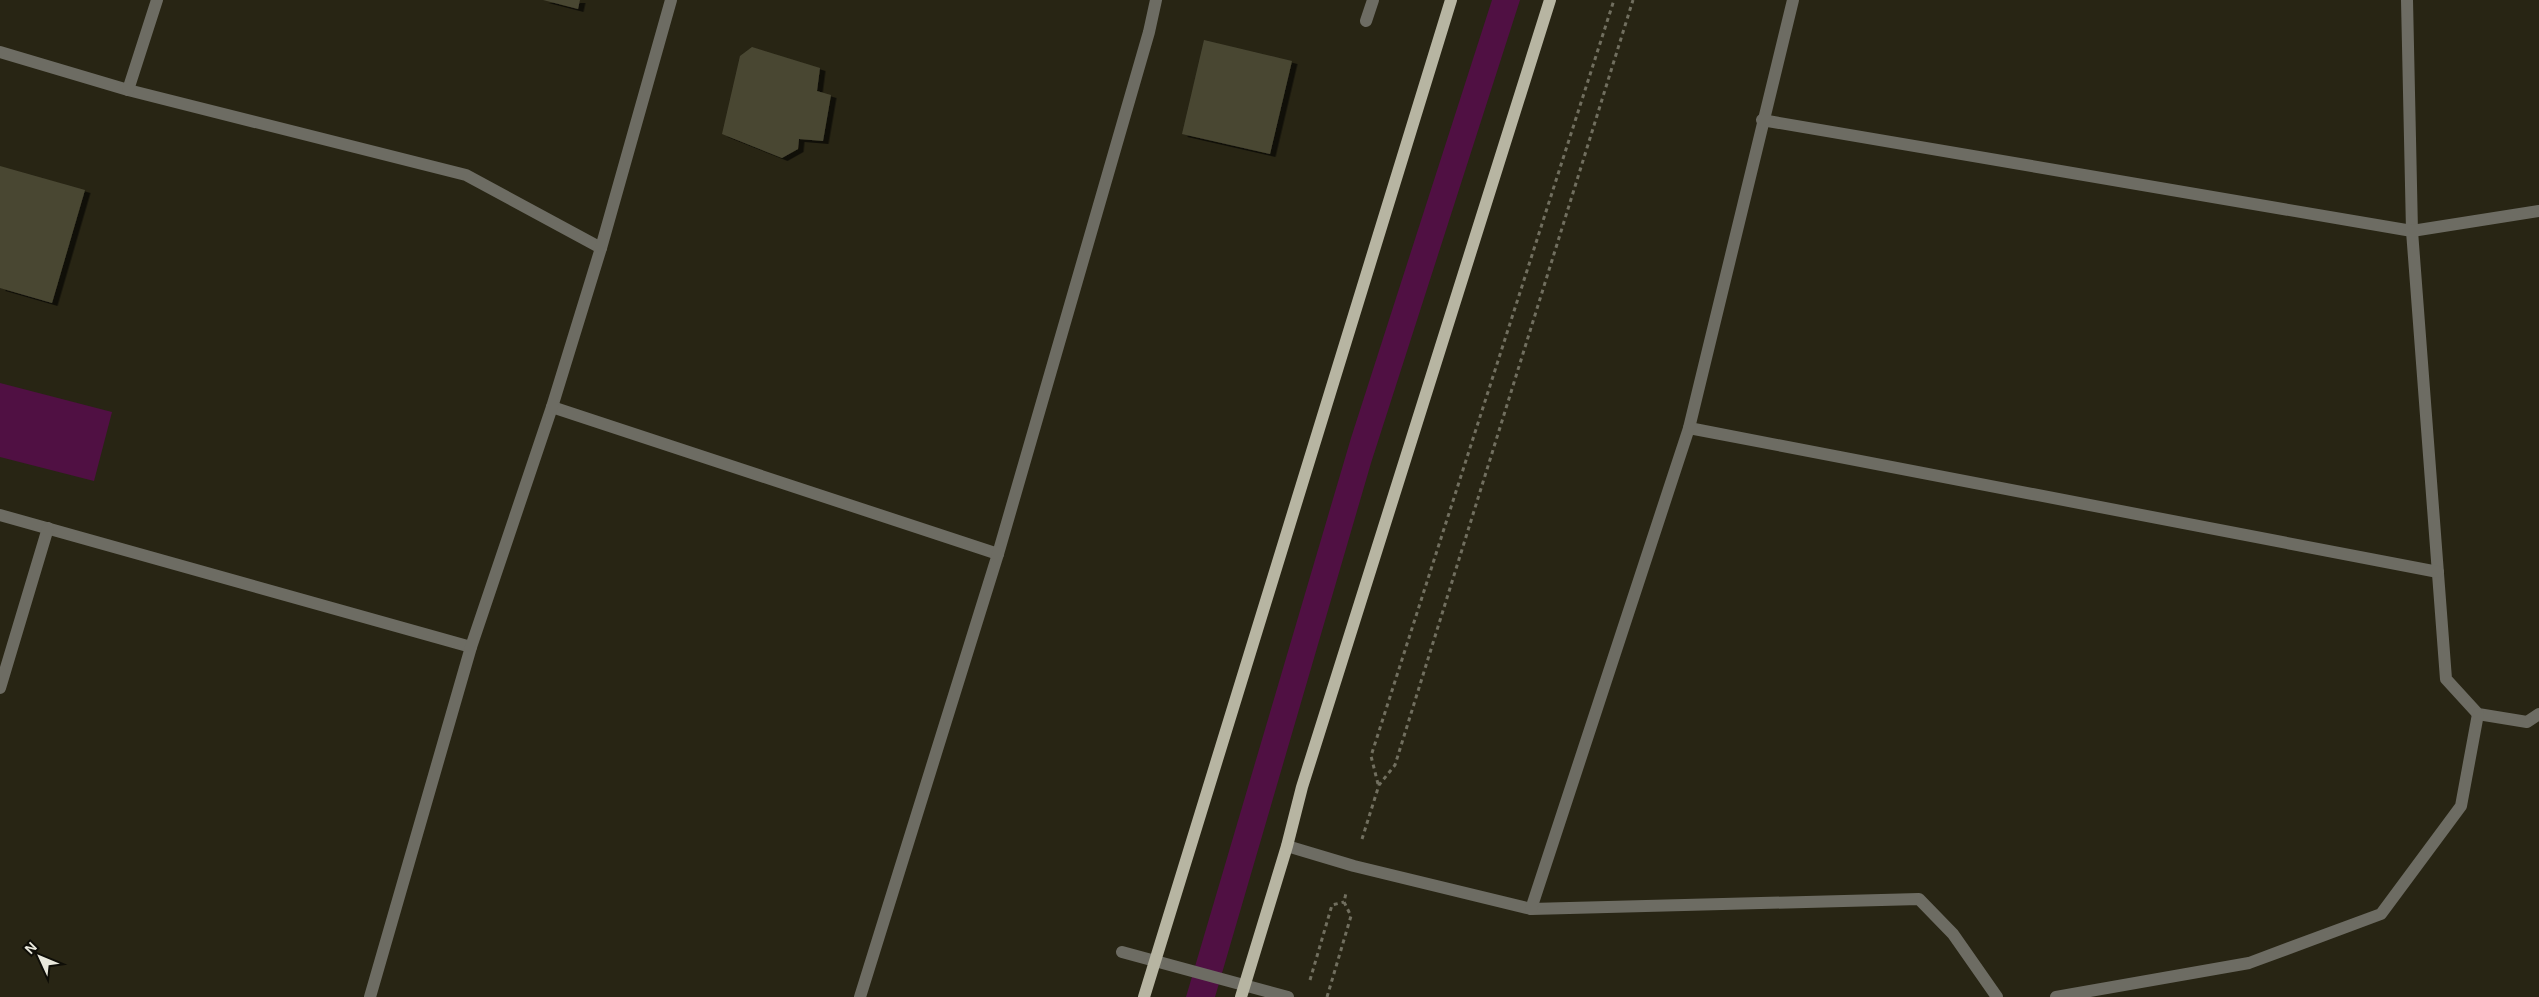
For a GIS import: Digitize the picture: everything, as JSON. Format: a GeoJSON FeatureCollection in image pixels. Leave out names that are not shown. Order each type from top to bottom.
{"type":"FeatureCollection","features":[{"type":"Feature","properties":{"kind":"main road"},"geometry":{"type":"LineString","coordinates":[[1144,997],[1451,0]]}},
{"type":"Feature","properties":{"kind":"main road"},"geometry":{"type":"LineString","coordinates":[[1243,991],[1288,846],[1305,778],[1550,0]]}},
{"type":"Feature","properties":{"kind":"street"},"geometry":{"type":"LineString","coordinates":[[128,90],[157,0]]}},
{"type":"Feature","properties":{"kind":"street"},"geometry":{"type":"LineString","coordinates":[[370,997],[471,647],[552,406],[602,248],[671,0]]}},
{"type":"Feature","properties":{"kind":"street"},"geometry":{"type":"LineString","coordinates":[[860,997],[998,554],[1149,32],[1156,0]]}},
{"type":"Feature","properties":{"kind":"street"},"geometry":{"type":"LineString","coordinates":[[1366,21],[1373,0]]}},
{"type":"Feature","properties":{"kind":"street"},"geometry":{"type":"LineString","coordinates":[[1531,909],[1689,428],[1762,120],[1793,0]]}},
{"type":"Feature","properties":{"kind":"street"},"geometry":{"type":"LineString","coordinates":[[2407,0],[2412,231],[2446,679],[2478,714],[2526,722],[2539,714]]}},
{"type":"Feature","properties":{"kind":"street"},"geometry":{"type":"LineString","coordinates":[[0,52],[128,90],[466,175],[602,248]]}},
{"type":"Feature","properties":{"kind":"street"},"geometry":{"type":"LineString","coordinates":[[1762,120],[2412,231],[2539,211]]}},
{"type":"Feature","properties":{"kind":"street"},"geometry":{"type":"LineString","coordinates":[[552,406],[998,554]]}},
{"type":"Feature","properties":{"kind":"street"},"geometry":{"type":"LineString","coordinates":[[1689,428],[2438,572]]}},
{"type":"Feature","properties":{"kind":"street"},"geometry":{"type":"LineString","coordinates":[[0,514],[471,647]]}},
{"type":"Feature","properties":{"kind":"street"},"geometry":{"type":"LineString","coordinates":[[0,688],[48,528]]}},
{"type":"Feature","properties":{"kind":"street"},"geometry":{"type":"LineString","coordinates":[[2056,997],[2249,963],[2381,914],[2461,806],[2478,714]]}},
{"type":"Feature","properties":{"kind":"street"},"geometry":{"type":"LineString","coordinates":[[1288,846],[1354,866],[1531,909],[1919,899],[1953,934],[1997,997]]}},
{"type":"Feature","properties":{"kind":"street"},"geometry":{"type":"LineString","coordinates":[[1122,952],[1155,961],[1243,991],[1288,997]]}},
{"type":"Feature","properties":{"kind":"path"},"geometry":{"type":"LineString","coordinates":[[1614,0],[1371,756],[1378,785],[1395,765],[1633,0]]}},
{"type":"Feature","properties":{"kind":"path"},"geometry":{"type":"LineString","coordinates":[[1308,988],[1332,905],[1344,902],[1351,916],[1327,997]]}},
{"type":"Feature","properties":{"kind":"shaded area"},"geometry":{"type":"Polygon","coordinates":[[[1492,0],[1520,0],[1371,463],[1215,997],[1186,997],[1351,438],[1492,0]]]}},
{"type":"Feature","properties":{"kind":"shaded area"},"geometry":{"type":"Polygon","coordinates":[[[0,383],[112,412],[94,481],[0,457],[0,383]]]}},
{"type":"Feature","properties":{"kind":"building"},"geometry":{"type":"Polygon","coordinates":[[[543,0],[580,0],[578,9],[543,0]]]}},
{"type":"Feature","properties":{"kind":"building"},"geometry":{"type":"Polygon","coordinates":[[[1204,40],[1292,61],[1270,154],[1182,134],[1204,40]]]}},
{"type":"Feature","properties":{"kind":"building"},"geometry":{"type":"Polygon","coordinates":[[[752,47],[820,68],[817,91],[831,95],[823,141],[799,139],[798,149],[782,158],[722,134],[740,56],[752,47]]]}},
{"type":"Feature","properties":{"kind":"building"},"geometry":{"type":"Polygon","coordinates":[[[0,166],[85,190],[52,303],[0,288],[0,166]]]}}]}
